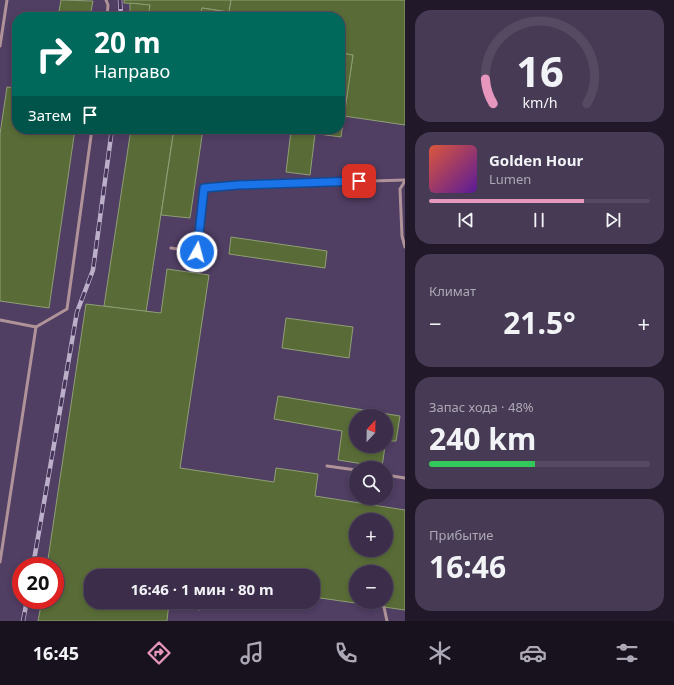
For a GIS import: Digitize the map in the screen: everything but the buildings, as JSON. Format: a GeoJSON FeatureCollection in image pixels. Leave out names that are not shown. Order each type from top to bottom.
{"type":"FeatureCollection","features":[{"type":"Feature","properties":{"kind":"lane"},"geometry":{"type":"LineString","coordinates":[[0,46],[7,0]]}},
{"type":"Feature","properties":{"kind":"lane"},"geometry":{"type":"LineString","coordinates":[[106,0],[108,6],[107,12]]}},
{"type":"Feature","properties":{"kind":"lane"},"geometry":{"type":"LineString","coordinates":[[0,320],[36,327],[68,309],[91,134]]}},
{"type":"Feature","properties":{"kind":"lane"},"geometry":{"type":"LineString","coordinates":[[405,180],[400,189],[402,236],[405,247]]}},
{"type":"Feature","properties":{"kind":"lane"},"geometry":{"type":"LineString","coordinates":[[171,248],[197,252],[204,188],[238,185],[405,180]]}},
{"type":"Feature","properties":{"kind":"lane"},"geometry":{"type":"LineString","coordinates":[[0,562],[36,327]]}},
{"type":"Feature","properties":{"kind":"lane"},"geometry":{"type":"LineString","coordinates":[[327,466],[349,469]]}},
{"type":"Feature","properties":{"kind":"lane"},"geometry":{"type":"LineString","coordinates":[[393,476],[405,478]]}},
{"type":"Feature","properties":{"kind":"lane"},"geometry":{"type":"LineString","coordinates":[[384,609],[387,621]]}},
{"type":"Feature","properties":{"kind":"railway"},"geometry":{"type":"LineString","coordinates":[[120,0],[121,12]]}},
{"type":"Feature","properties":{"kind":"railway"},"geometry":{"type":"LineString","coordinates":[[35,557],[77,312],[93,270],[111,134]]}},
{"type":"Feature","properties":{"kind":"railway"},"geometry":{"type":"LineString","coordinates":[[23,621],[25,609]]}},
{"type":"Feature","properties":{"kind":"route"},"geometry":{"type":"LineString","coordinates":[[197,252],[204,188],[238,185],[359,181]]}}]}
